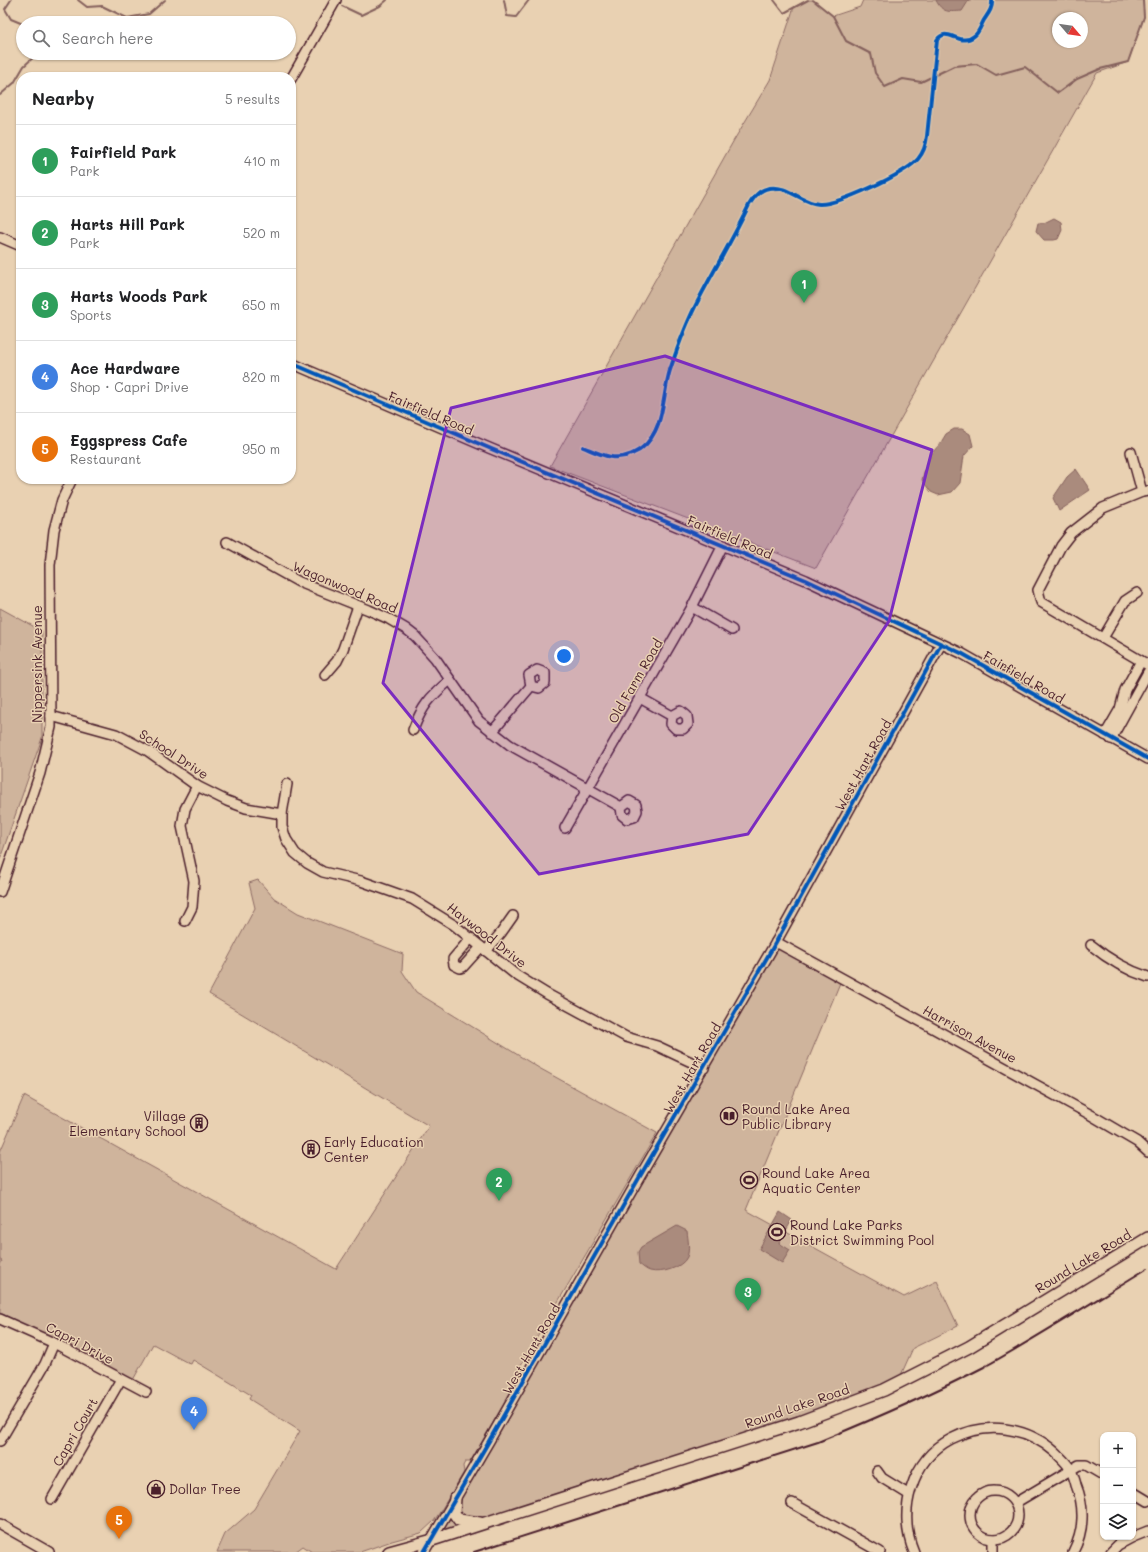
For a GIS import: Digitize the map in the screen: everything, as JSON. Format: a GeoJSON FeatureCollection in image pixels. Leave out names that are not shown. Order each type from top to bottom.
{"type":"FeatureCollection","features":[{"type":"Feature","properties":{"kind":"main road","name":"Round Lake Road"},"geometry":{"type":"LineString","coordinates":[[391,1552],[430,1542],[799,1422],[884,1390],[969,1347],[1148,1238]]}},
{"type":"Feature","properties":{"kind":"main road"},"geometry":{"type":"LineString","coordinates":[[455,1498],[454,1513],[459,1520],[484,1524]]}},
{"type":"Feature","properties":{"kind":"street"},"geometry":{"type":"LineString","coordinates":[[295,72],[336,0]]}},
{"type":"Feature","properties":{"kind":"street"},"geometry":{"type":"LineString","coordinates":[[0,237],[16,244]]}},
{"type":"Feature","properties":{"kind":"street","name":"Fairfield Road"},"geometry":{"type":"LineString","coordinates":[[296,365],[474,442],[806,580],[961,653],[1148,759]]}},
{"type":"Feature","properties":{"kind":"street"},"geometry":{"type":"LineString","coordinates":[[1108,737],[1120,709],[1125,690],[1145,663],[1041,602],[1038,590],[1061,546],[1071,533],[1103,508],[1145,491],[1131,452]]}},
{"type":"Feature","properties":{"kind":"street","name":"Nippersink Avenue"},"geometry":{"type":"LineString","coordinates":[[0,892],[40,773],[51,727],[50,565],[54,530],[62,500],[70,484]]}},
{"type":"Feature","properties":{"kind":"street","name":"Wagonwood Road"},"geometry":{"type":"LineString","coordinates":[[227,542],[298,582],[389,619],[415,636],[435,658],[479,721],[492,732],[510,745],[621,807]]}},
{"type":"Feature","properties":{"kind":"street","name":"Old Farm Road"},"geometry":{"type":"LineString","coordinates":[[565,828],[692,607],[723,545]]}},
{"type":"Feature","properties":{"kind":"street"},"geometry":{"type":"LineString","coordinates":[[1103,638],[1125,601],[1137,593]]}},
{"type":"Feature","properties":{"kind":"street"},"geometry":{"type":"LineString","coordinates":[[325,675],[337,661],[343,649],[358,606]]}},
{"type":"Feature","properties":{"kind":"street"},"geometry":{"type":"LineString","coordinates":[[692,607],[732,630]]}},
{"type":"Feature","properties":{"kind":"street","name":"West Hart Road"},"geometry":{"type":"LineString","coordinates":[[424,1552],[776,942],[941,644]]}},
{"type":"Feature","properties":{"kind":"street"},"geometry":{"type":"LineString","coordinates":[[1108,737],[1148,672]]}},
{"type":"Feature","properties":{"kind":"street"},"geometry":{"type":"LineString","coordinates":[[413,730],[419,714],[426,702],[450,680]]}},
{"type":"Feature","properties":{"kind":"street"},"geometry":{"type":"LineString","coordinates":[[492,732],[531,686]]}},
{"type":"Feature","properties":{"kind":"street"},"geometry":{"type":"LineString","coordinates":[[640,698],[672,716]]}},
{"type":"Feature","properties":{"kind":"street","name":"School Drive"},"geometry":{"type":"LineString","coordinates":[[51,716],[116,734],[148,751],[197,786],[227,801],[246,808],[282,814]]}},
{"type":"Feature","properties":{"kind":"street","name":"Haywood Drive"},"geometry":{"type":"LineString","coordinates":[[287,784],[282,814],[282,827],[286,839],[295,853],[307,863],[323,872],[361,881],[412,899],[454,925],[516,975],[590,1018],[626,1037],[657,1046],[704,1068]]}},
{"type":"Feature","properties":{"kind":"street"},"geometry":{"type":"LineString","coordinates":[[185,921],[192,907],[194,881],[182,826],[185,809],[197,786]]}},
{"type":"Feature","properties":{"kind":"street"},"geometry":{"type":"LineString","coordinates":[[471,938],[453,959],[454,965],[460,968],[501,934],[513,916]]}},
{"type":"Feature","properties":{"kind":"street","name":"Harrison Avenue"},"geometry":{"type":"LineString","coordinates":[[776,942],[1091,1115],[1148,1150]]}},
{"type":"Feature","properties":{"kind":"street"},"geometry":{"type":"LineString","coordinates":[[1091,945],[1106,958],[1148,977]]}},
{"type":"Feature","properties":{"kind":"street","name":"Capri Drive"},"geometry":{"type":"LineString","coordinates":[[0,1319],[54,1342],[146,1392]]}},
{"type":"Feature","properties":{"kind":"street"},"geometry":{"type":"LineString","coordinates":[[0,1441],[45,1364],[54,1342]]}},
{"type":"Feature","properties":{"kind":"street","name":"Capri Court"},"geometry":{"type":"LineString","coordinates":[[52,1499],[121,1379]]}},
{"type":"Feature","properties":{"kind":"street"},"geometry":{"type":"LineString","coordinates":[[914,1552],[908,1533],[906,1513],[908,1494],[922,1466],[938,1448],[950,1439],[968,1432],[992,1428],[1013,1429],[1032,1436],[1048,1446],[1071,1470],[1079,1493],[1082,1510],[1081,1527],[1077,1544],[1073,1552]]}},
{"type":"Feature","properties":{"kind":"street"},"geometry":{"type":"LineString","coordinates":[[1015,1503],[1079,1465],[1086,1465],[1100,1473]]}},
{"type":"Feature","properties":{"kind":"street"},"geometry":{"type":"LineString","coordinates":[[877,1472],[882,1478],[908,1494]]}},
{"type":"Feature","properties":{"kind":"street"},"geometry":{"type":"LineString","coordinates":[[986,1492],[1003,1492],[1015,1503],[1018,1510],[1018,1518],[1016,1525],[1007,1536],[1000,1539],[985,1538],[972,1526],[970,1510],[973,1502],[986,1492]]}},
{"type":"Feature","properties":{"kind":"street"},"geometry":{"type":"LineString","coordinates":[[1136,1494],[1148,1501]]}},
{"type":"Feature","properties":{"kind":"street"},"geometry":{"type":"LineString","coordinates":[[792,1503],[880,1552]]}},
{"type":"Feature","properties":{"kind":"street"},"geometry":{"type":"LineString","coordinates":[[0,1524],[49,1552]]}},
{"type":"Feature","properties":{"kind":"street"},"geometry":{"type":"LineString","coordinates":[[1136,1536],[1148,1530]]}},
{"type":"Feature","properties":{"kind":"street"},"geometry":{"type":"LineString","coordinates":[[992,1539],[993,1552]]}},
{"type":"Feature","properties":{"kind":"street"},"geometry":{"type":"LineString","coordinates":[[1111,1552],[1118,1545],[1127,1540]]}},
{"type":"Feature","properties":{"kind":"highlighted area"},"geometry":{"type":"Polygon","coordinates":[[[665,356],[932,450],[889,621],[748,834],[539,874],[383,683],[451,408],[665,356]]]}},
{"type":"Feature","properties":{"kind":"shaded area"},"geometry":{"type":"Polygon","coordinates":[[[808,0],[813,0],[833,16],[860,7],[863,0],[1143,0],[1144,17],[1128,62],[1097,73],[816,568],[550,466],[734,140],[770,80],[794,7],[808,0]]]}},
{"type":"Feature","properties":{"kind":"shaded area"},"geometry":{"type":"Polygon","coordinates":[[[936,0],[969,0],[962,11],[953,12],[943,9],[936,0]]]}},
{"type":"Feature","properties":{"kind":"shaded area"},"geometry":{"type":"Polygon","coordinates":[[[1054,218],[1061,222],[1062,230],[1058,239],[1044,240],[1036,231],[1038,223],[1044,223],[1054,218]]]}},
{"type":"Feature","properties":{"kind":"shaded area"},"geometry":{"type":"Polygon","coordinates":[[[954,429],[962,429],[970,434],[973,446],[964,456],[960,483],[952,492],[938,495],[931,492],[922,480],[925,468],[932,453],[946,434],[954,429]]]}},
{"type":"Feature","properties":{"kind":"shaded area"},"geometry":{"type":"Polygon","coordinates":[[[1076,469],[1090,490],[1059,511],[1053,498],[1067,477],[1076,469]]]}},
{"type":"Feature","properties":{"kind":"shaded area"},"geometry":{"type":"Polygon","coordinates":[[[0,608],[42,631],[42,738],[0,859],[0,608]]]}},
{"type":"Feature","properties":{"kind":"shaded area"},"geometry":{"type":"Polygon","coordinates":[[[258,880],[274,898],[298,913],[403,954],[402,971],[416,992],[539,1068],[657,1133],[518,1370],[522,1373],[470,1462],[465,1462],[463,1466],[464,1472],[434,1521],[421,1533],[360,1552],[312,1552],[303,1546],[295,1552],[217,1552],[225,1534],[254,1509],[300,1431],[249,1399],[251,1395],[193,1360],[191,1364],[188,1363],[153,1344],[133,1380],[66,1344],[0,1313],[0,1265],[2,1261],[0,1260],[0,1152],[24,1096],[336,1269],[429,1126],[209,994],[255,908],[249,883],[258,880]]]}},
{"type":"Feature","properties":{"kind":"shaded area"},"geometry":{"type":"Polygon","coordinates":[[[776,942],[842,978],[746,1210],[904,1297],[937,1281],[958,1326],[913,1348],[897,1384],[429,1541],[776,942]]]}},
{"type":"Feature","properties":{"kind":"shaded area","name":"Round Lake Parks District Swimming Pool"},"geometry":{"type":"Polygon","coordinates":[[[780,1212],[792,1220],[779,1243],[790,1250],[782,1263],[759,1249],[780,1212]]]}},
{"type":"Feature","properties":{"kind":"shaded area"},"geometry":{"type":"Polygon","coordinates":[[[677,1226],[687,1231],[687,1257],[681,1264],[665,1271],[655,1272],[646,1269],[639,1264],[638,1252],[641,1247],[677,1226]]]}},
{"type":"Feature","properties":{"kind":"waterway"},"geometry":{"type":"LineString","coordinates":[[11,0],[5,9],[11,19],[16,21]]}},
{"type":"Feature","properties":{"kind":"waterway"},"geometry":{"type":"LineString","coordinates":[[78,0],[87,7],[102,6],[123,16]]}},
{"type":"Feature","properties":{"kind":"waterway"},"geometry":{"type":"LineString","coordinates":[[138,16],[149,14],[165,0]]}},
{"type":"Feature","properties":{"kind":"waterway"},"geometry":{"type":"LineString","coordinates":[[342,6],[361,15],[380,6],[387,0]]}},
{"type":"Feature","properties":{"kind":"waterway"},"geometry":{"type":"LineString","coordinates":[[504,0],[507,16],[516,17],[529,0]]}},
{"type":"Feature","properties":{"kind":"waterway"},"geometry":{"type":"LineString","coordinates":[[774,0],[784,13],[808,0]]}},
{"type":"Feature","properties":{"kind":"waterway"},"geometry":{"type":"LineString","coordinates":[[813,0],[833,16],[846,41],[871,54],[875,73],[885,87],[903,79],[921,82],[954,66],[977,64],[996,75],[1025,67],[1058,93],[1077,79],[1100,69],[1128,62],[1144,17],[1143,0]]}},
{"type":"Feature","properties":{"kind":"waterway"},"geometry":{"type":"LineString","coordinates":[[20,72],[30,60]]}},
{"type":"Feature","properties":{"kind":"waterway"},"geometry":{"type":"LineString","coordinates":[[0,95],[16,80]]}},
{"type":"Feature","properties":{"kind":"railway"},"geometry":{"type":"LineString","coordinates":[[474,1552],[818,1442],[860,1425],[923,1397],[984,1367],[1046,1331],[1148,1268]]}},
{"type":"Feature","properties":{"kind":"cycle path"},"geometry":{"type":"LineString","coordinates":[[583,447],[607,456],[619,457],[638,451],[649,440],[659,422],[667,380],[687,325],[749,205],[757,194],[765,189],[776,188],[788,191],[812,203],[828,203],[841,200],[871,188],[900,172],[918,159],[923,151],[927,139],[937,40],[941,36],[945,35],[964,40],[976,35],[990,11],[992,0]]}},
{"type":"Feature","properties":{"kind":"cycle path"},"geometry":{"type":"LineString","coordinates":[[296,365],[489,448],[806,580],[961,653],[1148,759]]}},
{"type":"Feature","properties":{"kind":"cycle path"},"geometry":{"type":"LineString","coordinates":[[424,1552],[776,942],[941,644]]}},
{"type":"Feature","properties":{"kind":"place","name":"Fairfield Park"},"geometry":{"type":"Point","coordinates":[804,303]}},
{"type":"Feature","properties":{"kind":"place","name":"Round Lake Area Public Library"},"geometry":{"type":"Point","coordinates":[729,1116]}},
{"type":"Feature","properties":{"kind":"place","name":"Village Elementary School"},"geometry":{"type":"Point","coordinates":[199,1123]}},
{"type":"Feature","properties":{"kind":"place","name":"Early Education Center"},"geometry":{"type":"Point","coordinates":[311,1149]}},
{"type":"Feature","properties":{"kind":"place","name":"Round Lake Area Aquatic Center"},"geometry":{"type":"Point","coordinates":[749,1180]}},
{"type":"Feature","properties":{"kind":"place","name":"Harts Hill Park"},"geometry":{"type":"Point","coordinates":[499,1201]}},
{"type":"Feature","properties":{"kind":"place","name":"Round Lake Parks District Swimming Pool"},"geometry":{"type":"Point","coordinates":[777,1232]}},
{"type":"Feature","properties":{"kind":"place","name":"Harts Woods Park"},"geometry":{"type":"Point","coordinates":[748,1311]}},
{"type":"Feature","properties":{"kind":"place","name":"Ace Hardware"},"geometry":{"type":"Point","coordinates":[194,1430]}},
{"type":"Feature","properties":{"kind":"place","name":"Dollar Tree"},"geometry":{"type":"Point","coordinates":[156,1489]}},
{"type":"Feature","properties":{"kind":"place","name":"Eggspress Cafe"},"geometry":{"type":"Point","coordinates":[119,1539]}}]}
